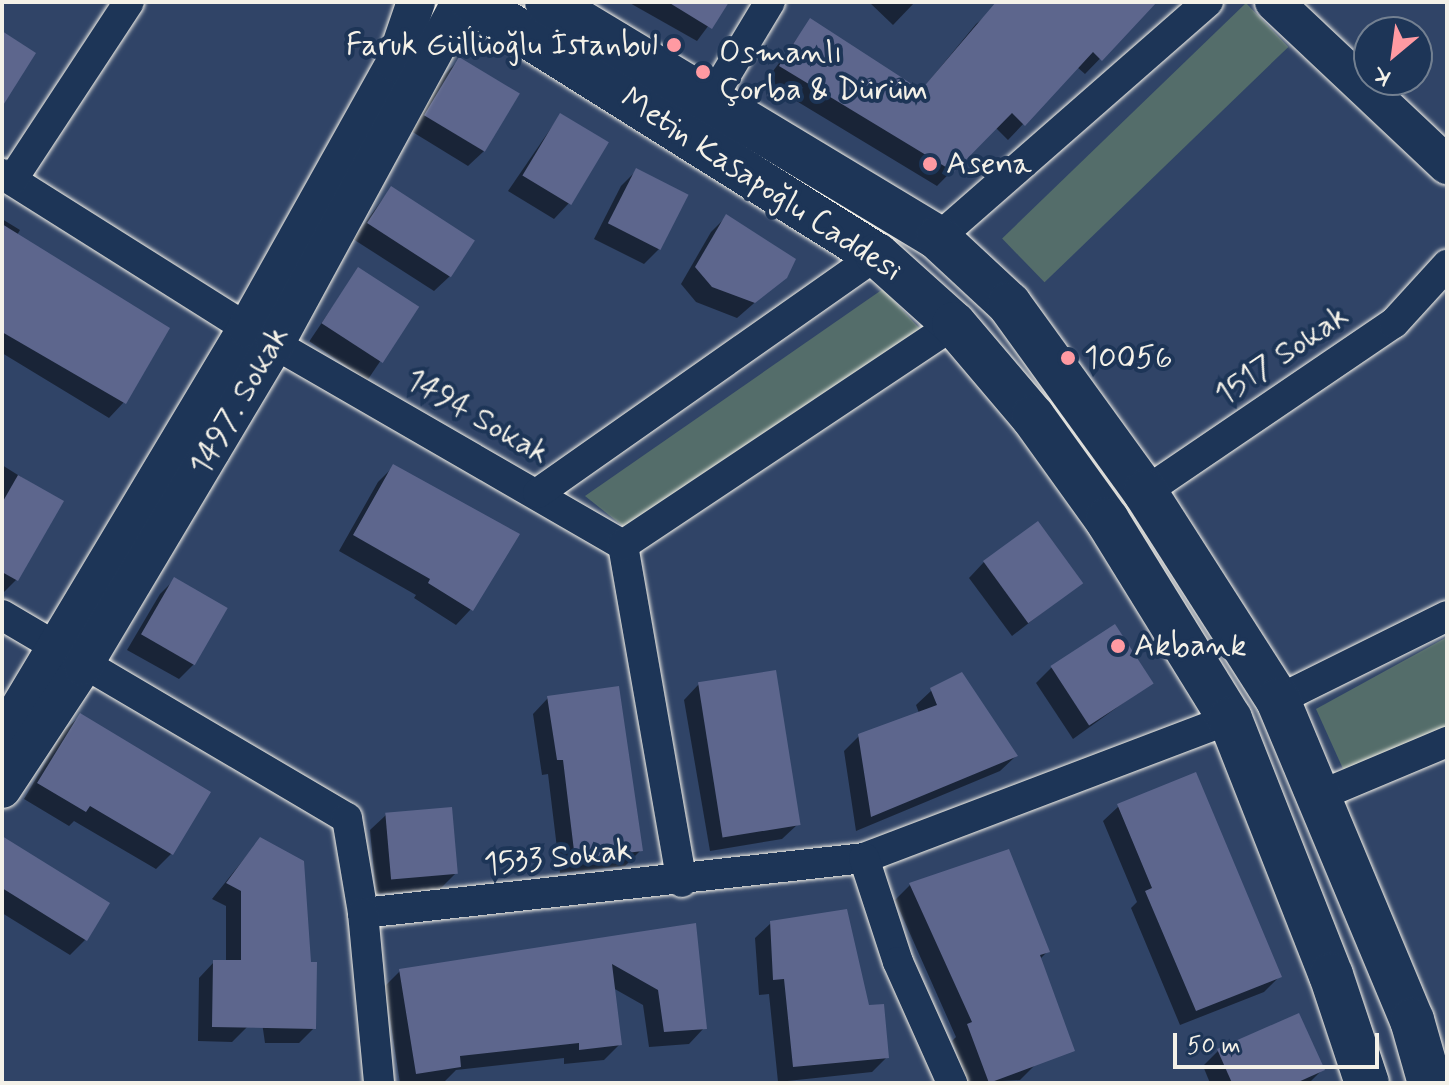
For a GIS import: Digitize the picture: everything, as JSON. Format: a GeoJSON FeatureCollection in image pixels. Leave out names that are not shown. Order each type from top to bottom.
{"type":"FeatureCollection","features":[{"type":"Feature","properties":{"kind":"main road","name":"Metin Kasapoğlu Caddesi"},"geometry":{"type":"LineString","coordinates":[[473,2],[877,255],[954,324],[1033,417],[1107,520],[1230,719],[1331,975],[1367,1083]]}},
{"type":"Feature","properties":{"kind":"main road","name":"Metin Kasapoğlu Caddesi"},"geometry":{"type":"LineString","coordinates":[[547,2],[709,103],[938,238],[1009,304],[1145,492],[1278,700],[1321,795],[1412,1020],[1430,1083]]}},
{"type":"Feature","properties":{"kind":"street"},"geometry":{"type":"LineString","coordinates":[[7,177],[129,2]]}},
{"type":"Feature","properties":{"kind":"street","name":"1497. Sokak"},"geometry":{"type":"LineString","coordinates":[[261,336],[395,63],[416,2]]}},
{"type":"Feature","properties":{"kind":"street","name":"1497. Sokak"},"geometry":{"type":"LineString","coordinates":[[2,789],[71,658],[461,2]]}},
{"type":"Feature","properties":{"kind":"street"},"geometry":{"type":"LineString","coordinates":[[709,103],[770,2]]}},
{"type":"Feature","properties":{"kind":"street"},"geometry":{"type":"LineString","coordinates":[[938,238],[1208,2]]}},
{"type":"Feature","properties":{"kind":"street"},"geometry":{"type":"LineString","coordinates":[[1274,2],[1447,165]]}},
{"type":"Feature","properties":{"kind":"street","name":"1494 Sokak"},"geometry":{"type":"LineString","coordinates":[[7,177],[261,336],[538,493],[623,545]]}},
{"type":"Feature","properties":{"kind":"street"},"geometry":{"type":"LineString","coordinates":[[538,493],[877,255]]}},
{"type":"Feature","properties":{"kind":"street","name":"1517 Sokak"},"geometry":{"type":"LineString","coordinates":[[1145,492],[1372,339],[1447,265]]}},
{"type":"Feature","properties":{"kind":"street"},"geometry":{"type":"LineString","coordinates":[[682,882],[623,545],[954,324]]}},
{"type":"Feature","properties":{"kind":"street"},"geometry":{"type":"LineString","coordinates":[[2,615],[347,818],[363,913],[379,1083]]}},
{"type":"Feature","properties":{"kind":"street"},"geometry":{"type":"LineString","coordinates":[[1278,700],[1447,616]]}},
{"type":"Feature","properties":{"kind":"street","name":"1497. Sokak"},"geometry":{"type":"LineString","coordinates":[[2,737],[71,658]]}},
{"type":"Feature","properties":{"kind":"street","name":"1533 Sokak"},"geometry":{"type":"LineString","coordinates":[[363,913],[682,882],[864,858],[1230,719]]}},
{"type":"Feature","properties":{"kind":"street"},"geometry":{"type":"LineString","coordinates":[[1321,795],[1447,742]]}},
{"type":"Feature","properties":{"kind":"street"},"geometry":{"type":"LineString","coordinates":[[864,858],[898,962],[952,1083]]}},
{"type":"Feature","properties":{"kind":"green space"},"geometry":{"type":"Polygon","coordinates":[[[1246,3],[1288,47],[1045,282],[1002,238],[1246,3]]]}},
{"type":"Feature","properties":{"kind":"green space"},"geometry":{"type":"Polygon","coordinates":[[[883,289],[920,329],[624,527],[585,496],[883,289]]]}},
{"type":"Feature","properties":{"kind":"green space"},"geometry":{"type":"Polygon","coordinates":[[[1447,637],[1447,729],[1344,771],[1316,709],[1447,637]]]}},
{"type":"Feature","properties":{"kind":"building"},"geometry":{"type":"Polygon","coordinates":[[[668,2],[729,2],[712,29],[668,2]]]}},
{"type":"Feature","properties":{"kind":"building"},"geometry":{"type":"Polygon","coordinates":[[[996,2],[1157,2],[1102,61],[1093,52],[1025,126],[1012,113],[954,172],[779,66],[810,18],[921,90],[996,2]]]}},
{"type":"Feature","properties":{"kind":"building"},"geometry":{"type":"Polygon","coordinates":[[[2,31],[36,53],[2,107],[2,31]]]}},
{"type":"Feature","properties":{"kind":"building"},"geometry":{"type":"Polygon","coordinates":[[[459,57],[520,94],[485,152],[424,115],[459,57]]]}},
{"type":"Feature","properties":{"kind":"building"},"geometry":{"type":"Polygon","coordinates":[[[560,113],[609,142],[571,205],[522,176],[560,113]]]}},
{"type":"Feature","properties":{"kind":"building"},"geometry":{"type":"Polygon","coordinates":[[[636,168],[689,195],[660,250],[608,223],[636,168]]]}},
{"type":"Feature","properties":{"kind":"building"},"geometry":{"type":"Polygon","coordinates":[[[391,186],[475,240],[451,277],[367,223],[391,186]]]}},
{"type":"Feature","properties":{"kind":"building"},"geometry":{"type":"Polygon","coordinates":[[[726,214],[796,259],[787,278],[755,303],[712,287],[695,267],[726,214]]]}},
{"type":"Feature","properties":{"kind":"building"},"geometry":{"type":"Polygon","coordinates":[[[2,224],[170,328],[126,404],[2,332],[2,224]]]}},
{"type":"Feature","properties":{"kind":"building"},"geometry":{"type":"Polygon","coordinates":[[[358,267],[419,307],[383,363],[322,323],[358,267]]]}},
{"type":"Feature","properties":{"kind":"building"},"geometry":{"type":"Polygon","coordinates":[[[393,464],[520,534],[473,611],[428,583],[430,579],[353,535],[393,464]]]}},
{"type":"Feature","properties":{"kind":"building"},"geometry":{"type":"Polygon","coordinates":[[[18,475],[64,501],[18,581],[2,572],[2,503],[18,475]]]}},
{"type":"Feature","properties":{"kind":"building"},"geometry":{"type":"Polygon","coordinates":[[[1038,521],[1083,583],[1028,623],[983,561],[1038,521]]]}},
{"type":"Feature","properties":{"kind":"building"},"geometry":{"type":"Polygon","coordinates":[[[174,577],[228,608],[195,665],[141,634],[174,577]]]}},
{"type":"Feature","properties":{"kind":"building"},"geometry":{"type":"Polygon","coordinates":[[[1115,624],[1154,684],[1089,725],[1050,666],[1115,624]]]}},
{"type":"Feature","properties":{"kind":"building"},"geometry":{"type":"Polygon","coordinates":[[[776,670],[801,825],[723,837],[698,682],[776,670]]]}},
{"type":"Feature","properties":{"kind":"building"},"geometry":{"type":"Polygon","coordinates":[[[962,672],[1018,756],[871,817],[858,734],[937,705],[930,688],[962,672]]]}},
{"type":"Feature","properties":{"kind":"building"},"geometry":{"type":"Polygon","coordinates":[[[619,686],[643,851],[575,859],[563,760],[557,760],[547,696],[619,686]]]}},
{"type":"Feature","properties":{"kind":"building"},"geometry":{"type":"Polygon","coordinates":[[[80,713],[211,792],[173,855],[90,806],[86,812],[37,783],[80,713]]]}},
{"type":"Feature","properties":{"kind":"building"},"geometry":{"type":"Polygon","coordinates":[[[1196,772],[1282,977],[1196,1011],[1145,891],[1152,888],[1117,804],[1196,772]]]}},
{"type":"Feature","properties":{"kind":"building"},"geometry":{"type":"Polygon","coordinates":[[[452,807],[458,874],[391,880],[385,813],[452,807]]]}},
{"type":"Feature","properties":{"kind":"building"},"geometry":{"type":"Polygon","coordinates":[[[2,836],[110,903],[87,941],[2,888],[2,836]]]}},
{"type":"Feature","properties":{"kind":"building"},"geometry":{"type":"Polygon","coordinates":[[[260,837],[304,861],[311,962],[317,962],[316,1029],[212,1027],[213,960],[241,960],[241,891],[226,883],[260,837]]]}},
{"type":"Feature","properties":{"kind":"building"},"geometry":{"type":"Polygon","coordinates":[[[1009,849],[1050,952],[1040,955],[1075,1051],[989,1083],[967,1024],[972,1022],[909,883],[1009,849]]]}},
{"type":"Feature","properties":{"kind":"building"},"geometry":{"type":"Polygon","coordinates":[[[847,909],[869,1005],[884,1004],[889,1058],[793,1067],[784,979],[773,980],[770,921],[847,909]]]}},
{"type":"Feature","properties":{"kind":"building"},"geometry":{"type":"Polygon","coordinates":[[[696,923],[707,1029],[664,1032],[658,990],[612,964],[622,1045],[579,1050],[579,1043],[460,1056],[461,1067],[416,1074],[399,969],[696,923]]]}},
{"type":"Feature","properties":{"kind":"building"},"geometry":{"type":"Polygon","coordinates":[[[1299,1013],[1325,1070],[1296,1083],[1232,1083],[1217,1049],[1299,1013]]]}},
{"type":"Feature","properties":{"kind":"place","name":"Faruk Güllüoğlu İstanbul"},"geometry":{"type":"Point","coordinates":[674,45]}},
{"type":"Feature","properties":{"kind":"place","name":"Osmanlı Çorba & Dürüm"},"geometry":{"type":"Point","coordinates":[703,72]}},
{"type":"Feature","properties":{"kind":"place","name":"Asena"},"geometry":{"type":"Point","coordinates":[930,164]}},
{"type":"Feature","properties":{"kind":"place","name":"10056"},"geometry":{"type":"Point","coordinates":[1068,358]}},
{"type":"Feature","properties":{"kind":"place","name":"Akbank"},"geometry":{"type":"Point","coordinates":[1118,646]}}]}
